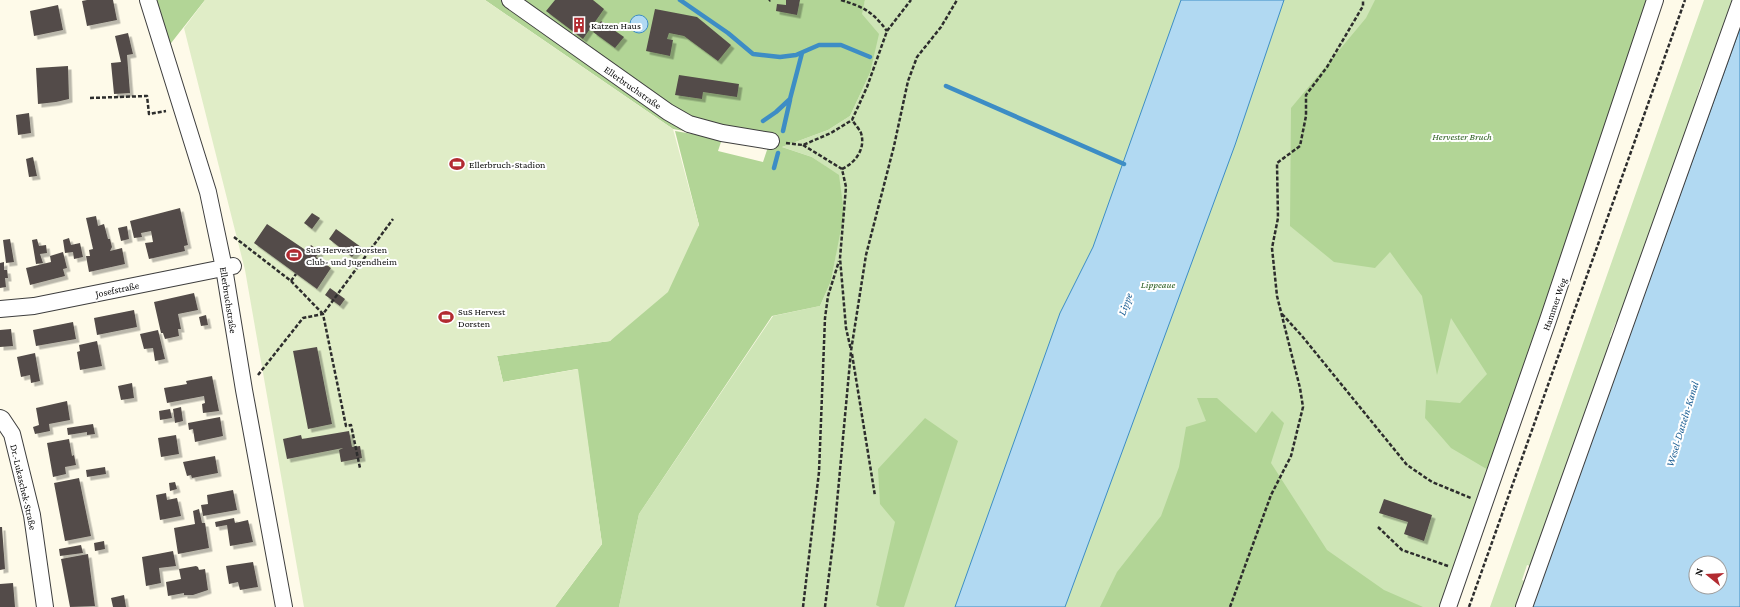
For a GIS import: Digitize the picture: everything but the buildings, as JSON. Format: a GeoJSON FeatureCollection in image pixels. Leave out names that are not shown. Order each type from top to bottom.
{"type":"FeatureCollection","features":[{"type":"Feature","properties":{"kind":"street","name":"Ellerbruchstraße"},"geometry":{"type":"LineString","coordinates":[[148,0],[208,192],[229,267],[244,390],[284,607]]}},
{"type":"Feature","properties":{"kind":"street","name":"Ellerbruchstraße"},"geometry":{"type":"LineString","coordinates":[[510,0],[668,112],[689,124],[722,133],[771,141]]}},
{"type":"Feature","properties":{"kind":"street","name":"Hammer Weg"},"geometry":{"type":"LineString","coordinates":[[1448,607],[1548,320],[1655,0]]}},
{"type":"Feature","properties":{"kind":"street"},"geometry":{"type":"LineString","coordinates":[[1524,607],[1740,3]]}},
{"type":"Feature","properties":{"kind":"street","name":"Josefstraße"},"geometry":{"type":"LineString","coordinates":[[0,309],[34,306],[229,267]]}},
{"type":"Feature","properties":{"kind":"street","name":"Dr.-Lukaschek-Straße"},"geometry":{"type":"LineString","coordinates":[[0,418],[12,434],[32,515],[45,607]]}},
{"type":"Feature","properties":{"kind":"path"},"geometry":{"type":"LineString","coordinates":[[841,0],[862,6],[880,22],[887,31]]}},
{"type":"Feature","properties":{"kind":"path"},"geometry":{"type":"LineString","coordinates":[[875,496],[846,328],[840,258],[846,187],[842,169],[803,145],[831,133],[852,120],[867,87],[887,31],[911,0]]}},
{"type":"Feature","properties":{"kind":"path"},"geometry":{"type":"LineString","coordinates":[[825,607],[834,534],[851,351],[866,255],[894,146],[908,81],[917,57],[941,27],[956,0]]}},
{"type":"Feature","properties":{"kind":"path"},"geometry":{"type":"LineString","coordinates":[[1230,607],[1271,495],[1291,456],[1303,407],[1300,388],[1278,296],[1272,248],[1278,218],[1277,163],[1300,146],[1306,116],[1306,95],[1327,67],[1363,6],[1364,0]]}},
{"type":"Feature","properties":{"kind":"path"},"geometry":{"type":"LineString","coordinates":[[1469,607],[1685,0]]}},
{"type":"Feature","properties":{"kind":"path"},"geometry":{"type":"LineString","coordinates":[[90,98],[147,96],[149,114],[166,111]]}},
{"type":"Feature","properties":{"kind":"path"},"geometry":{"type":"LineString","coordinates":[[842,169],[851,165],[857,158],[862,147],[861,133],[852,120]]}},
{"type":"Feature","properties":{"kind":"path"},"geometry":{"type":"LineString","coordinates":[[244,390],[303,318],[323,314],[393,219]]}},
{"type":"Feature","properties":{"kind":"path"},"geometry":{"type":"LineString","coordinates":[[233,236],[291,281],[323,314],[346,426],[351,425],[360,468]]}},
{"type":"Feature","properties":{"kind":"path"},"geometry":{"type":"LineString","coordinates":[[803,607],[819,472],[825,363],[825,318],[828,296],[840,258]]}},
{"type":"Feature","properties":{"kind":"path"},"geometry":{"type":"LineString","coordinates":[[291,281],[296,274]]}},
{"type":"Feature","properties":{"kind":"path"},"geometry":{"type":"LineString","coordinates":[[1282,313],[1407,465],[1432,482],[1484,503]]}},
{"type":"Feature","properties":{"kind":"path"},"geometry":{"type":"LineString","coordinates":[[1378,527],[1402,550],[1461,570]]}},
{"type":"Feature","properties":{"kind":"green space"},"geometry":{"type":"Polygon","coordinates":[[[148,0],[205,0],[164,52],[148,0]]]}},
{"type":"Feature","properties":{"kind":"green space","name":"SuS Hervest Dorsten"},"geometry":{"type":"Polygon","coordinates":[[[205,0],[485,0],[673,129],[699,225],[668,292],[610,341],[497,356],[503,382],[578,369],[602,544],[555,607],[304,607],[245,270],[184,28],[205,0]]]}},
{"type":"Feature","properties":{"kind":"green space"},"geometry":{"type":"Polygon","coordinates":[[[485,0],[865,0],[862,14],[879,34],[870,73],[850,116],[828,130],[782,147],[812,157],[839,175],[844,213],[831,281],[820,306],[772,316],[639,514],[619,607],[555,607],[602,544],[577,369],[503,382],[497,356],[610,341],[699,225],[675,131],[722,139],[718,151],[763,162],[768,147],[776,147],[673,129],[485,0]]]}},
{"type":"Feature","properties":{"kind":"green space","name":"Lippeaue"},"geometry":{"type":"Polygon","coordinates":[[[865,0],[1657,0],[1447,607],[619,607],[639,514],[773,316],[820,306],[831,281],[836,253],[825,166],[812,157],[782,147],[828,130],[850,116],[870,73],[861,14],[865,0]]]}},
{"type":"Feature","properties":{"kind":"green space","name":"Hervester Bruch"},"geometry":{"type":"Polygon","coordinates":[[[1375,0],[1656,0],[1490,471],[1451,448],[1425,418],[1426,400],[1460,403],[1487,374],[1451,318],[1437,375],[1422,296],[1390,252],[1375,268],[1334,262],[1290,226],[1291,108],[1366,18],[1375,0]]]}},
{"type":"Feature","properties":{"kind":"green space"},"geometry":{"type":"Polygon","coordinates":[[[1704,0],[1737,0],[1708,82],[1702,80],[1697,96],[1702,98],[1621,323],[1616,322],[1610,337],[1615,339],[1533,567],[1527,565],[1522,580],[1527,582],[1518,607],[1490,607],[1704,0]]]}},
{"type":"Feature","properties":{"kind":"green space"},"geometry":{"type":"Polygon","coordinates":[[[1197,398],[1217,398],[1256,433],[1272,411],[1284,423],[1271,463],[1327,550],[1384,590],[1423,607],[1100,607],[1117,572],[1161,516],[1179,467],[1186,427],[1206,421],[1197,398]]]}},
{"type":"Feature","properties":{"kind":"green space"},"geometry":{"type":"Polygon","coordinates":[[[925,418],[958,441],[904,607],[880,607],[876,605],[895,522],[880,504],[878,469],[925,418]]]}},
{"type":"Feature","properties":{"kind":"water","name":"Lippe"},"geometry":{"type":"Polygon","coordinates":[[[1181,0],[1284,0],[1235,145],[1065,607],[955,607],[1060,313],[1093,247],[1181,0]]]}},
{"type":"Feature","properties":{"kind":"water"},"geometry":{"type":"Polygon","coordinates":[[[635,15],[643,15],[648,20],[646,31],[643,33],[635,33],[630,28],[630,20],[635,15]]]}},
{"type":"Feature","properties":{"kind":"water","name":"Wesel-Datteln-Kanal"},"geometry":{"type":"Polygon","coordinates":[[[1740,28],[1740,607],[1531,607],[1557,537],[1740,28]]]}},
{"type":"Feature","properties":{"kind":"waterway"},"geometry":{"type":"LineString","coordinates":[[680,0],[728,33],[753,54],[780,57],[796,55],[819,45],[841,45],[870,57]]}},
{"type":"Feature","properties":{"kind":"waterway"},"geometry":{"type":"LineString","coordinates":[[763,121],[776,112],[790,99],[802,53]]}},
{"type":"Feature","properties":{"kind":"waterway"},"geometry":{"type":"LineString","coordinates":[[946,86],[1124,164]]}},
{"type":"Feature","properties":{"kind":"waterway"},"geometry":{"type":"LineString","coordinates":[[783,131],[790,100]]}},
{"type":"Feature","properties":{"kind":"waterway"},"geometry":{"type":"LineString","coordinates":[[774,168],[778,153]]}},
{"type":"Feature","properties":{"kind":"place","name":"Katzen Haus"},"geometry":{"type":"Point","coordinates":[579,25]}},
{"type":"Feature","properties":{"kind":"place","name":"Ellerbruch-Stadion"},"geometry":{"type":"Point","coordinates":[457,164]}},
{"type":"Feature","properties":{"kind":"place","name":"SuS Hervest Dorsten Club- und Jugendheim"},"geometry":{"type":"Point","coordinates":[294,255]}},
{"type":"Feature","properties":{"kind":"place","name":"SuS Hervest Dorsten"},"geometry":{"type":"Point","coordinates":[446,317]}}]}
